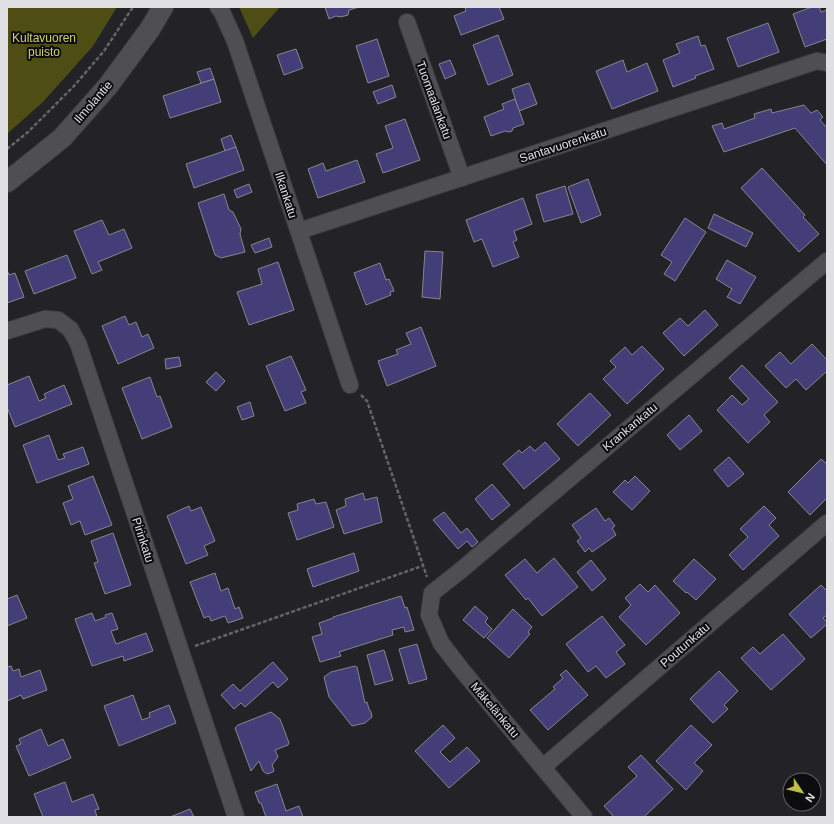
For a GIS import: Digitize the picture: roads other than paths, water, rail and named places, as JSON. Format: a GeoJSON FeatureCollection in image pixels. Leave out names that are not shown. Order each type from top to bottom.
{"type":"FeatureCollection","features":[{"type":"Feature","properties":{"kind":"street","name":"Ilmolantie"},"geometry":{"type":"LineString","coordinates":[[7,182],[62,138],[108,86],[150,29],[163,7]]}},
{"type":"Feature","properties":{"kind":"street","name":"Ilkankatu"},"geometry":{"type":"LineString","coordinates":[[218,7],[221,10],[235,41],[350,385]]}},
{"type":"Feature","properties":{"kind":"street","name":"Tuomaalankatu"},"geometry":{"type":"LineString","coordinates":[[407,22],[462,178]]}},
{"type":"Feature","properties":{"kind":"street","name":"Santavuorenkatu"},"geometry":{"type":"LineString","coordinates":[[299,231],[817,61],[827,63]]}},
{"type":"Feature","properties":{"kind":"street","name":"Krankankatu"},"geometry":{"type":"LineString","coordinates":[[432,593],[827,261]]}},
{"type":"Feature","properties":{"kind":"street","name":"Pirinkatu"},"geometry":{"type":"LineString","coordinates":[[7,331],[45,319],[58,320],[70,328],[78,343],[236,817]]}},
{"type":"Feature","properties":{"kind":"street","name":"Poutunkatu"},"geometry":{"type":"LineString","coordinates":[[543,767],[827,523]]}},
{"type":"Feature","properties":{"kind":"street","name":"Mäkelänkatu"},"geometry":{"type":"LineString","coordinates":[[432,593],[429,616],[441,643],[584,817]]}},
{"type":"Feature","properties":{"kind":"park label","name":"Kultavuoren puisto"},"geometry":{"type":"Point","coordinates":[44,45]}}]}
